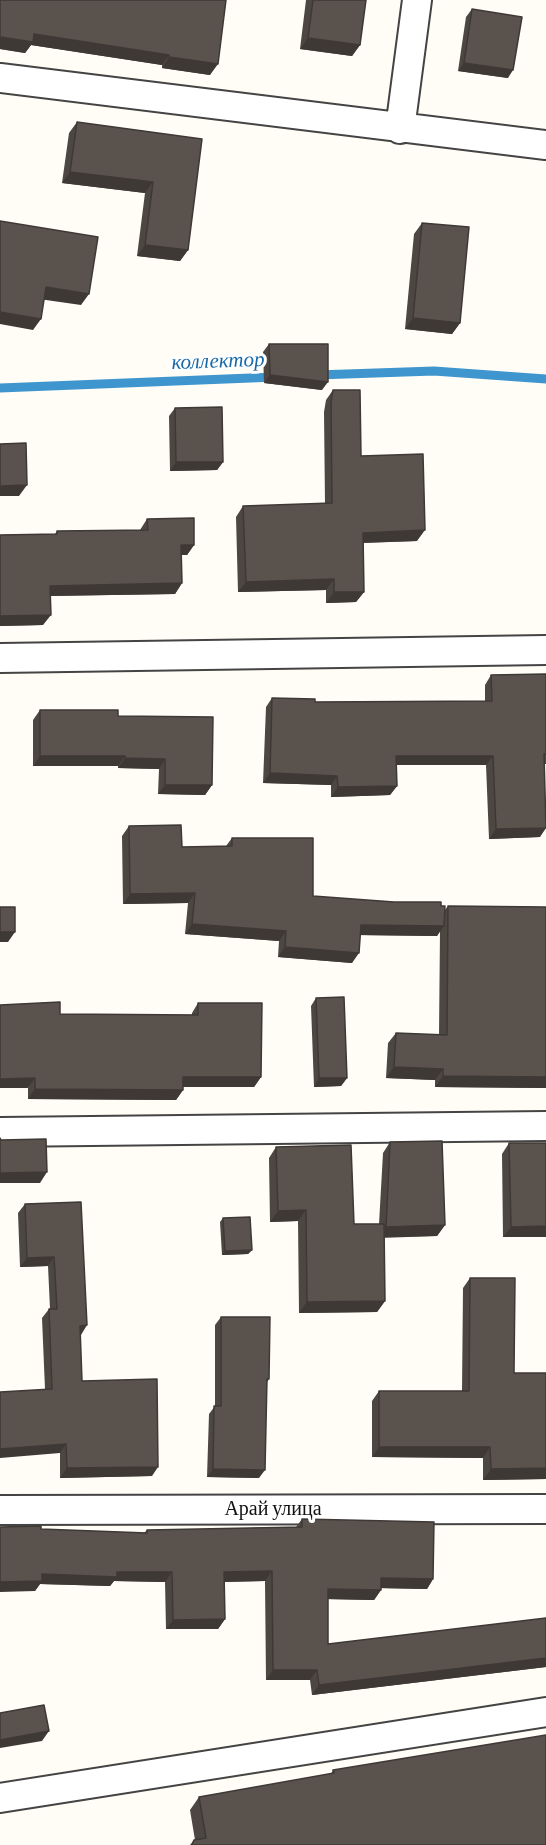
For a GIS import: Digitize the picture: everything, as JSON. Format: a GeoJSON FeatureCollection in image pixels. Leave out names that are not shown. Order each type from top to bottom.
{"type":"FeatureCollection","features":[{"type":"Feature","properties":{"kind":"street"},"geometry":{"type":"LineString","coordinates":[[400,129],[417,0]]}},
{"type":"Feature","properties":{"kind":"street"},"geometry":{"type":"LineString","coordinates":[[0,78],[400,129],[546,145]]}},
{"type":"Feature","properties":{"kind":"street"},"geometry":{"type":"LineString","coordinates":[[0,658],[546,650]]}},
{"type":"Feature","properties":{"kind":"street"},"geometry":{"type":"LineString","coordinates":[[0,1132],[546,1126]]}},
{"type":"Feature","properties":{"kind":"street","name":"Арай улица"},"geometry":{"type":"LineString","coordinates":[[0,1510],[546,1509]]}},
{"type":"Feature","properties":{"kind":"street"},"geometry":{"type":"LineString","coordinates":[[0,1798],[546,1712]]}},
{"type":"Feature","properties":{"kind":"building"},"geometry":{"type":"Polygon","coordinates":[[[0,0],[226,0],[218,64],[34,34],[33,42],[0,37],[0,0]]]}},
{"type":"Feature","properties":{"kind":"building"},"geometry":{"type":"Polygon","coordinates":[[[313,0],[366,0],[360,45],[308,38],[313,0]]]}},
{"type":"Feature","properties":{"kind":"building"},"geometry":{"type":"Polygon","coordinates":[[[472,9],[522,17],[513,70],[464,63],[472,9]]]}},
{"type":"Feature","properties":{"kind":"building"},"geometry":{"type":"Polygon","coordinates":[[[77,122],[202,139],[188,250],[145,245],[153,182],[70,172],[77,122]]]}},
{"type":"Feature","properties":{"kind":"building"},"geometry":{"type":"Polygon","coordinates":[[[0,221],[98,237],[89,294],[46,287],[41,319],[0,312],[0,221]]]}},
{"type":"Feature","properties":{"kind":"building"},"geometry":{"type":"Polygon","coordinates":[[[422,223],[469,227],[460,323],[413,318],[422,223]]]}},
{"type":"Feature","properties":{"kind":"building"},"geometry":{"type":"Polygon","coordinates":[[[269,344],[328,344],[328,382],[270,375],[269,344]]]}},
{"type":"Feature","properties":{"kind":"building"},"geometry":{"type":"Polygon","coordinates":[[[333,390],[360,390],[361,456],[423,454],[425,530],[363,533],[364,592],[334,592],[334,579],[246,582],[243,506],[332,503],[331,402],[333,390]]]}},
{"type":"Feature","properties":{"kind":"building"},"geometry":{"type":"Polygon","coordinates":[[[222,407],[223,462],[176,462],[175,408],[222,407]]]}},
{"type":"Feature","properties":{"kind":"building"},"geometry":{"type":"Polygon","coordinates":[[[26,443],[27,485],[0,486],[0,444],[26,443]]]}},
{"type":"Feature","properties":{"kind":"building"},"geometry":{"type":"Polygon","coordinates":[[[194,518],[194,545],[181,545],[182,583],[50,586],[51,615],[0,616],[0,535],[57,534],[57,531],[148,530],[147,519],[194,518]]]}},
{"type":"Feature","properties":{"kind":"building"},"geometry":{"type":"Polygon","coordinates":[[[546,674],[546,754],[544,754],[546,828],[496,829],[493,756],[396,756],[397,786],[338,787],[337,776],[270,773],[272,698],[315,699],[315,702],[492,701],[491,675],[546,674]]]}},
{"type":"Feature","properties":{"kind":"building"},"geometry":{"type":"Polygon","coordinates":[[[40,710],[118,710],[118,716],[213,717],[212,785],[165,785],[165,759],[125,758],[125,756],[40,756],[40,710]]]}},
{"type":"Feature","properties":{"kind":"building"},"geometry":{"type":"Polygon","coordinates":[[[181,825],[182,847],[232,846],[232,838],[313,838],[313,896],[394,902],[441,902],[441,906],[445,906],[444,926],[361,925],[359,953],[285,947],[286,931],[192,924],[195,893],[130,894],[129,826],[181,825]]]}},
{"type":"Feature","properties":{"kind":"building"},"geometry":{"type":"Polygon","coordinates":[[[448,906],[546,907],[546,1077],[443,1076],[443,1069],[394,1067],[396,1033],[447,1035],[448,906]]]}},
{"type":"Feature","properties":{"kind":"building"},"geometry":{"type":"Polygon","coordinates":[[[0,907],[15,907],[15,932],[0,932],[0,907]]]}},
{"type":"Feature","properties":{"kind":"building"},"geometry":{"type":"Polygon","coordinates":[[[344,997],[347,1078],[319,1078],[316,998],[344,997]]]}},
{"type":"Feature","properties":{"kind":"building"},"geometry":{"type":"Polygon","coordinates":[[[60,1002],[60,1014],[198,1015],[198,1003],[262,1003],[261,1077],[183,1077],[183,1090],[35,1089],[35,1078],[0,1079],[0,1005],[60,1002]]]}},
{"type":"Feature","properties":{"kind":"building"},"geometry":{"type":"Polygon","coordinates":[[[0,1138],[1,1140],[46,1139],[47,1172],[0,1173],[0,1138]]]}},
{"type":"Feature","properties":{"kind":"building"},"geometry":{"type":"Polygon","coordinates":[[[442,1141],[445,1225],[386,1227],[390,1142],[442,1141]]]}},
{"type":"Feature","properties":{"kind":"building"},"geometry":{"type":"Polygon","coordinates":[[[509,1143],[546,1143],[546,1226],[511,1227],[509,1143]]]}},
{"type":"Feature","properties":{"kind":"building"},"geometry":{"type":"Polygon","coordinates":[[[351,1145],[354,1224],[384,1224],[385,1301],[307,1302],[306,1210],[278,1211],[276,1147],[351,1145]]]}},
{"type":"Feature","properties":{"kind":"building"},"geometry":{"type":"Polygon","coordinates":[[[81,1202],[87,1325],[80,1326],[82,1381],[157,1379],[158,1467],[67,1468],[66,1444],[0,1449],[0,1392],[52,1389],[49,1309],[57,1309],[54,1257],[27,1258],[25,1204],[81,1202]]]}},
{"type":"Feature","properties":{"kind":"building"},"geometry":{"type":"Polygon","coordinates":[[[250,1217],[252,1250],[225,1251],[223,1218],[250,1217]]]}},
{"type":"Feature","properties":{"kind":"building"},"geometry":{"type":"Polygon","coordinates":[[[470,1278],[515,1278],[514,1373],[546,1373],[546,1468],[491,1469],[490,1447],[379,1447],[379,1391],[469,1391],[470,1278]]]}},
{"type":"Feature","properties":{"kind":"building"},"geometry":{"type":"Polygon","coordinates":[[[221,1317],[270,1317],[265,1470],[213,1469],[214,1406],[221,1406],[221,1317]]]}},
{"type":"Feature","properties":{"kind":"building"},"geometry":{"type":"Polygon","coordinates":[[[302,1519],[434,1522],[433,1579],[381,1578],[381,1590],[328,1589],[328,1644],[546,1618],[546,1658],[319,1685],[317,1670],[273,1670],[272,1571],[224,1572],[225,1619],[173,1620],[172,1572],[117,1572],[117,1577],[42,1574],[42,1581],[0,1582],[0,1527],[41,1526],[41,1529],[147,1533],[147,1530],[302,1527],[302,1519]]]}},
{"type":"Feature","properties":{"kind":"building"},"geometry":{"type":"Polygon","coordinates":[[[44,1705],[49,1731],[0,1740],[0,1713],[44,1705]]]}},
{"type":"Feature","properties":{"kind":"building"},"geometry":{"type":"Polygon","coordinates":[[[546,1735],[546,1845],[192,1845],[194,1840],[206,1838],[199,1797],[334,1773],[333,1770],[546,1735]]]}},
{"type":"Feature","properties":{"kind":"waterway","name":"коллектор"},"geometry":{"type":"LineString","coordinates":[[317,375],[434,371],[546,379]]}},
{"type":"Feature","properties":{"kind":"waterway","name":"коллектор"},"geometry":{"type":"LineString","coordinates":[[0,388],[276,377]]}}]}
